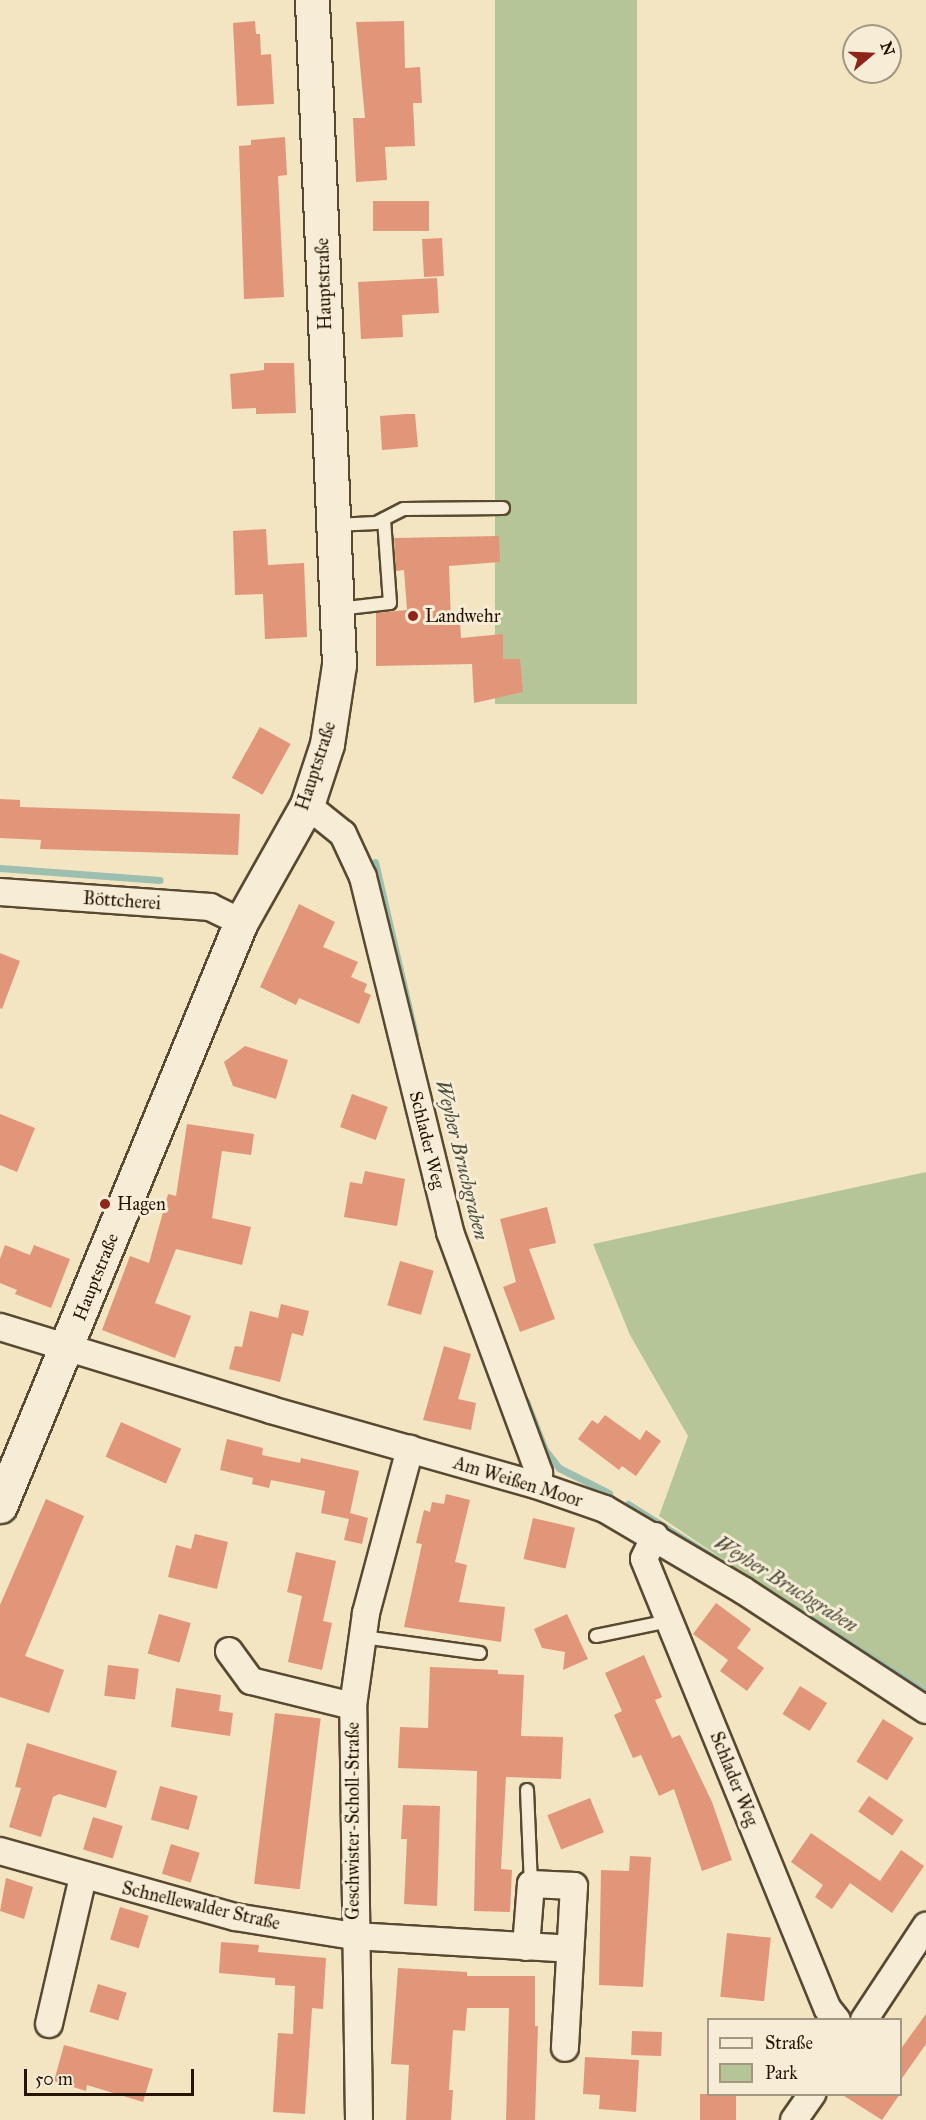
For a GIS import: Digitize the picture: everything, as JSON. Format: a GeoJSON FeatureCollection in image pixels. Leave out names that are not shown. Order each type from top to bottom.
{"type":"FeatureCollection","features":[{"type":"Feature","properties":{"kind":"main road","name":"Hauptstraße"},"geometry":{"type":"LineString","coordinates":[[0,1506],[241,922],[307,805],[335,703],[339,665],[312,0]]}},
{"type":"Feature","properties":{"kind":"street","name":"Schlader Weg"},"geometry":{"type":"LineString","coordinates":[[307,805],[343,834],[363,877],[450,1232],[539,1473],[536,1485]]}},
{"type":"Feature","properties":{"kind":"street","name":"Böttcherei"},"geometry":{"type":"LineString","coordinates":[[0,892],[210,907],[241,922]]}},
{"type":"Feature","properties":{"kind":"street","name":"Am Weißen Moor"},"geometry":{"type":"LineString","coordinates":[[0,1327],[68,1345],[271,1410],[536,1485],[604,1509],[655,1536],[926,1710]]}},
{"type":"Feature","properties":{"kind":"street","name":"Geschwister-Scholl-Straße"},"geometry":{"type":"LineString","coordinates":[[359,2120],[354,1936],[352,1706],[363,1637],[410,1449]]}},
{"type":"Feature","properties":{"kind":"street","name":"Schlader Weg"},"geometry":{"type":"LineString","coordinates":[[655,1536],[644,1559],[828,2009],[836,2018]]}},
{"type":"Feature","properties":{"kind":"street","name":"Geschwister-Scholl-Straße"},"geometry":{"type":"LineString","coordinates":[[229,1652],[251,1681],[352,1706]]}},
{"type":"Feature","properties":{"kind":"street","name":"Schnellewalder Straße"},"geometry":{"type":"LineString","coordinates":[[0,1851],[83,1877],[235,1917],[354,1936]]}},
{"type":"Feature","properties":{"kind":"street"},"geometry":{"type":"LineString","coordinates":[[49,2024],[83,1877]]}},
{"type":"Feature","properties":{"kind":"street"},"geometry":{"type":"LineString","coordinates":[[526,1947],[531,1884],[574,1886],[565,2048]]}},
{"type":"Feature","properties":{"kind":"street","name":"Geschwister-Scholl-Straße"},"geometry":{"type":"LineString","coordinates":[[354,1936],[570,1949]]}},
{"type":"Feature","properties":{"kind":"street"},"geometry":{"type":"LineString","coordinates":[[865,2018],[923,1936]]}},
{"type":"Feature","properties":{"kind":"street"},"geometry":{"type":"LineString","coordinates":[[794,2120],[811,2096]]}},
{"type":"Feature","properties":{"kind":"lane"},"geometry":{"type":"LineString","coordinates":[[333,525],[376,523],[404,509],[503,508]]}},
{"type":"Feature","properties":{"kind":"lane"},"geometry":{"type":"LineString","coordinates":[[337,609],[390,603],[384,519]]}},
{"type":"Feature","properties":{"kind":"lane"},"geometry":{"type":"LineString","coordinates":[[596,1636],[669,1621]]}},
{"type":"Feature","properties":{"kind":"lane"},"geometry":{"type":"LineString","coordinates":[[363,1637],[480,1653]]}},
{"type":"Feature","properties":{"kind":"lane"},"geometry":{"type":"LineString","coordinates":[[527,1790],[531,1884]]}},
{"type":"Feature","properties":{"kind":"green space"},"geometry":{"type":"Polygon","coordinates":[[[495,0],[637,0],[637,704],[495,704],[495,0]]]}},
{"type":"Feature","properties":{"kind":"green space"},"geometry":{"type":"Polygon","coordinates":[[[926,1172],[926,1688],[749,1577],[659,1516],[688,1436],[630,1335],[593,1244],[926,1172]]]}},
{"type":"Feature","properties":{"kind":"building"},"geometry":{"type":"Polygon","coordinates":[[[255,21],[256,34],[260,34],[261,55],[271,54],[274,104],[237,106],[233,23],[255,21]]]}},
{"type":"Feature","properties":{"kind":"building"},"geometry":{"type":"Polygon","coordinates":[[[404,21],[405,68],[420,67],[422,103],[413,103],[415,146],[385,147],[387,180],[356,182],[353,118],[365,118],[356,22],[404,21]]]}},
{"type":"Feature","properties":{"kind":"building"},"geometry":{"type":"Polygon","coordinates":[[[285,137],[287,175],[278,176],[284,297],[244,299],[239,146],[251,145],[251,140],[285,137]]]}},
{"type":"Feature","properties":{"kind":"building"},"geometry":{"type":"Polygon","coordinates":[[[373,201],[429,201],[429,231],[373,231],[373,201]]]}},
{"type":"Feature","properties":{"kind":"building"},"geometry":{"type":"Polygon","coordinates":[[[442,238],[444,276],[424,277],[422,239],[442,238]]]}},
{"type":"Feature","properties":{"kind":"building"},"geometry":{"type":"Polygon","coordinates":[[[437,278],[439,313],[402,315],[403,337],[361,339],[358,282],[437,278]]]}},
{"type":"Feature","properties":{"kind":"building"},"geometry":{"type":"Polygon","coordinates":[[[264,363],[294,363],[296,413],[256,414],[256,408],[232,409],[230,374],[264,370],[264,363]]]}},
{"type":"Feature","properties":{"kind":"building"},"geometry":{"type":"Polygon","coordinates":[[[415,414],[418,447],[382,450],[380,416],[415,414]]]}},
{"type":"Feature","properties":{"kind":"building"},"geometry":{"type":"Polygon","coordinates":[[[266,529],[268,565],[304,563],[307,637],[265,639],[263,594],[235,595],[233,531],[266,529]]]}},
{"type":"Feature","properties":{"kind":"building","name":"Landwehr"},"geometry":{"type":"Polygon","coordinates":[[[499,536],[500,562],[449,566],[451,621],[460,621],[461,638],[503,634],[503,659],[520,659],[523,692],[474,703],[472,664],[376,666],[376,613],[407,610],[404,570],[396,571],[394,538],[499,536]]]}},
{"type":"Feature","properties":{"kind":"building"},"geometry":{"type":"Polygon","coordinates":[[[260,727],[291,744],[262,795],[232,778],[260,727]]]}},
{"type":"Feature","properties":{"kind":"building"},"geometry":{"type":"Polygon","coordinates":[[[0,799],[20,800],[20,807],[240,814],[238,855],[40,849],[41,840],[0,838],[0,799]]]}},
{"type":"Feature","properties":{"kind":"building"},"geometry":{"type":"Polygon","coordinates":[[[299,904],[335,922],[323,947],[358,962],[351,977],[367,984],[364,992],[371,995],[359,1024],[299,998],[296,1005],[260,987],[299,904]]]}},
{"type":"Feature","properties":{"kind":"building"},"geometry":{"type":"Polygon","coordinates":[[[0,953],[20,961],[2,1009],[0,1008],[0,953]]]}},
{"type":"Feature","properties":{"kind":"building"},"geometry":{"type":"Polygon","coordinates":[[[245,1046],[288,1060],[276,1099],[233,1086],[224,1062],[245,1046]]]}},
{"type":"Feature","properties":{"kind":"building"},"geometry":{"type":"Polygon","coordinates":[[[352,1094],[388,1107],[376,1140],[340,1127],[352,1094]]]}},
{"type":"Feature","properties":{"kind":"building"},"geometry":{"type":"Polygon","coordinates":[[[0,1114],[35,1128],[17,1172],[0,1165],[0,1114]]]}},
{"type":"Feature","properties":{"kind":"building"},"geometry":{"type":"Polygon","coordinates":[[[187,1124],[254,1134],[251,1155],[222,1151],[212,1218],[251,1227],[242,1265],[176,1249],[155,1303],[191,1316],[175,1358],[102,1330],[130,1256],[149,1263],[168,1194],[176,1196],[187,1124]]]}},
{"type":"Feature","properties":{"kind":"building"},"geometry":{"type":"Polygon","coordinates":[[[365,1171],[405,1179],[397,1226],[344,1217],[350,1182],[362,1184],[365,1171]]]}},
{"type":"Feature","properties":{"kind":"building"},"geometry":{"type":"Polygon","coordinates":[[[547,1207],[556,1243],[529,1249],[555,1319],[520,1332],[503,1287],[516,1282],[500,1219],[547,1207]]]}},
{"type":"Feature","properties":{"kind":"building"},"geometry":{"type":"Polygon","coordinates":[[[5,1245],[30,1255],[34,1245],[70,1259],[51,1308],[15,1294],[17,1290],[0,1283],[0,1259],[5,1245]]]}},
{"type":"Feature","properties":{"kind":"building"},"geometry":{"type":"Polygon","coordinates":[[[400,1261],[434,1271],[421,1315],[387,1305],[400,1261]]]}},
{"type":"Feature","properties":{"kind":"building"},"geometry":{"type":"Polygon","coordinates":[[[281,1304],[309,1311],[303,1336],[292,1333],[280,1382],[229,1369],[235,1346],[242,1347],[250,1311],[278,1318],[281,1304]]]}},
{"type":"Feature","properties":{"kind":"building"},"geometry":{"type":"Polygon","coordinates":[[[444,1346],[471,1354],[458,1399],[476,1403],[471,1430],[423,1420],[444,1346]]]}},
{"type":"Feature","properties":{"kind":"building"},"geometry":{"type":"Polygon","coordinates":[[[605,1415],[640,1440],[646,1430],[661,1441],[636,1476],[622,1466],[619,1470],[578,1439],[592,1420],[598,1424],[605,1415]]]}},
{"type":"Feature","properties":{"kind":"building"},"geometry":{"type":"Polygon","coordinates":[[[121,1422],[181,1449],[166,1484],[106,1457],[121,1422]]]}},
{"type":"Feature","properties":{"kind":"building"},"geometry":{"type":"Polygon","coordinates":[[[227,1439],[263,1448],[262,1455],[300,1463],[301,1458],[359,1471],[350,1513],[368,1518],[362,1544],[344,1540],[349,1519],[321,1513],[325,1491],[271,1480],[269,1488],[252,1484],[253,1478],[220,1470],[227,1439]]]}},
{"type":"Feature","properties":{"kind":"building"},"geometry":{"type":"Polygon","coordinates":[[[446,1494],[470,1500],[455,1562],[467,1565],[459,1602],[505,1607],[501,1642],[404,1627],[422,1544],[416,1543],[424,1510],[430,1512],[432,1502],[444,1504],[446,1494]]]}},
{"type":"Feature","properties":{"kind":"building"},"geometry":{"type":"Polygon","coordinates":[[[46,1499],[84,1516],[25,1656],[64,1670],[49,1713],[0,1697],[0,1605],[46,1499]]]}},
{"type":"Feature","properties":{"kind":"building"},"geometry":{"type":"Polygon","coordinates":[[[533,1518],[575,1528],[565,1569],[524,1559],[533,1518]]]}},
{"type":"Feature","properties":{"kind":"building"},"geometry":{"type":"Polygon","coordinates":[[[195,1534],[228,1542],[217,1589],[168,1577],[176,1545],[191,1549],[195,1534]]]}},
{"type":"Feature","properties":{"kind":"building"},"geometry":{"type":"Polygon","coordinates":[[[296,1552],[336,1561],[323,1621],[332,1623],[322,1670],[288,1662],[302,1596],[287,1592],[296,1552]]]}},
{"type":"Feature","properties":{"kind":"building"},"geometry":{"type":"Polygon","coordinates":[[[716,1603],[751,1629],[737,1648],[764,1668],[747,1691],[720,1671],[731,1656],[728,1660],[693,1634],[716,1603]]]}},
{"type":"Feature","properties":{"kind":"building"},"geometry":{"type":"Polygon","coordinates":[[[159,1614],[191,1623],[179,1663],[148,1653],[159,1614]]]}},
{"type":"Feature","properties":{"kind":"building"},"geometry":{"type":"Polygon","coordinates":[[[567,1614],[588,1659],[563,1670],[565,1652],[542,1648],[534,1629],[567,1614]]]}},
{"type":"Feature","properties":{"kind":"building"},"geometry":{"type":"Polygon","coordinates":[[[644,1655],[662,1697],[655,1700],[672,1738],[680,1735],[712,1802],[732,1860],[702,1871],[674,1789],[659,1796],[641,1755],[633,1758],[614,1715],[622,1711],[605,1673],[644,1655]]]}},
{"type":"Feature","properties":{"kind":"building"},"geometry":{"type":"Polygon","coordinates":[[[108,1665],[139,1669],[135,1700],[104,1696],[108,1665]]]}},
{"type":"Feature","properties":{"kind":"building"},"geometry":{"type":"Polygon","coordinates":[[[430,1667],[498,1670],[498,1674],[524,1675],[521,1736],[563,1737],[561,1779],[506,1777],[501,1869],[512,1870],[510,1912],[474,1911],[477,1771],[398,1768],[400,1727],[428,1728],[430,1667]]]}},
{"type":"Feature","properties":{"kind":"building"},"geometry":{"type":"Polygon","coordinates":[[[800,1686],[827,1703],[810,1731],[783,1714],[800,1686]]]}},
{"type":"Feature","properties":{"kind":"building"},"geometry":{"type":"Polygon","coordinates":[[[176,1688],[221,1695],[219,1711],[233,1713],[230,1736],[171,1727],[176,1688]]]}},
{"type":"Feature","properties":{"kind":"building"},"geometry":{"type":"Polygon","coordinates":[[[275,1713],[321,1719],[300,1889],[254,1884],[275,1713]]]}},
{"type":"Feature","properties":{"kind":"building"},"geometry":{"type":"Polygon","coordinates":[[[883,1719],[914,1738],[887,1780],[857,1761],[883,1719]]]}},
{"type":"Feature","properties":{"kind":"building"},"geometry":{"type":"Polygon","coordinates":[[[27,1743],[117,1771],[106,1808],[59,1794],[53,1797],[41,1837],[9,1827],[21,1788],[15,1787],[27,1743]]]}},
{"type":"Feature","properties":{"kind":"building"},"geometry":{"type":"Polygon","coordinates":[[[160,1786],[198,1796],[189,1830],[151,1820],[160,1786]]]}},
{"type":"Feature","properties":{"kind":"building"},"geometry":{"type":"Polygon","coordinates":[[[869,1796],[903,1820],[893,1836],[858,1812],[869,1796]]]}},
{"type":"Feature","properties":{"kind":"building"},"geometry":{"type":"Polygon","coordinates":[[[590,1798],[604,1832],[561,1850],[547,1815],[590,1798]]]}},
{"type":"Feature","properties":{"kind":"building"},"geometry":{"type":"Polygon","coordinates":[[[403,1805],[440,1806],[437,1906],[404,1904],[407,1839],[401,1839],[403,1805]]]}},
{"type":"Feature","properties":{"kind":"building"},"geometry":{"type":"Polygon","coordinates":[[[93,1817],[123,1826],[113,1859],[83,1850],[93,1817]]]}},
{"type":"Feature","properties":{"kind":"building"},"geometry":{"type":"Polygon","coordinates":[[[811,1833],[880,1881],[901,1850],[924,1866],[892,1913],[850,1883],[832,1909],[815,1897],[823,1885],[791,1862],[811,1833]]]}},
{"type":"Feature","properties":{"kind":"building"},"geometry":{"type":"Polygon","coordinates":[[[171,1844],[200,1853],[191,1882],[162,1874],[171,1844]]]}},
{"type":"Feature","properties":{"kind":"building"},"geometry":{"type":"Polygon","coordinates":[[[630,1856],[651,1857],[643,1987],[599,1985],[601,1870],[629,1871],[630,1856]]]}},
{"type":"Feature","properties":{"kind":"building"},"geometry":{"type":"Polygon","coordinates":[[[6,1878],[33,1887],[24,1919],[0,1911],[6,1878]]]}},
{"type":"Feature","properties":{"kind":"building"},"geometry":{"type":"Polygon","coordinates":[[[120,1907],[149,1916],[139,1948],[110,1940],[120,1907]]]}},
{"type":"Feature","properties":{"kind":"building"},"geometry":{"type":"Polygon","coordinates":[[[727,1933],[771,1938],[764,2001],[720,1997],[727,1933]]]}},
{"type":"Feature","properties":{"kind":"building"},"geometry":{"type":"Polygon","coordinates":[[[221,1942],[259,1945],[258,1952],[326,1958],[323,2009],[312,2008],[305,2114],[273,2112],[278,2033],[293,2034],[295,1986],[275,1985],[275,1978],[219,1973],[221,1942]]]}},
{"type":"Feature","properties":{"kind":"building"},"geometry":{"type":"Polygon","coordinates":[[[398,1968],[467,1972],[467,1976],[535,1976],[535,2026],[538,2026],[535,2120],[506,2120],[509,2008],[467,2008],[465,2031],[453,2030],[449,2090],[453,2090],[451,2120],[406,2120],[409,2065],[391,2064],[398,1968]]]}},
{"type":"Feature","properties":{"kind":"building"},"geometry":{"type":"Polygon","coordinates":[[[98,1984],[127,1993],[118,2021],[90,2012],[98,1984]]]}},
{"type":"Feature","properties":{"kind":"building"},"geometry":{"type":"Polygon","coordinates":[[[926,2014],[926,2044],[902,2078],[902,2047],[926,2014]]]}},
{"type":"Feature","properties":{"kind":"building"},"geometry":{"type":"Polygon","coordinates":[[[632,2031],[662,2032],[661,2056],[631,2055],[632,2031]]]}},
{"type":"Feature","properties":{"kind":"building"},"geometry":{"type":"Polygon","coordinates":[[[64,2045],[153,2069],[143,2102],[87,2085],[86,2091],[54,2081],[64,2045]]]}},
{"type":"Feature","properties":{"kind":"building"},"geometry":{"type":"Polygon","coordinates":[[[585,2057],[639,2060],[636,2112],[599,2109],[600,2095],[583,2094],[585,2057]]]}},
{"type":"Feature","properties":{"kind":"building"},"geometry":{"type":"Polygon","coordinates":[[[700,2094],[736,2096],[736,2120],[700,2120],[700,2094]]]}},
{"type":"Feature","properties":{"kind":"building"},"geometry":{"type":"Polygon","coordinates":[[[844,2096],[899,2096],[882,2120],[844,2096]]]}},
{"type":"Feature","properties":{"kind":"waterway","name":"Weyher Bruchgraben"},"geometry":{"type":"LineString","coordinates":[[375,862],[415,1035]]}},
{"type":"Feature","properties":{"kind":"waterway","name":"Weyher Bruchgraben"},"geometry":{"type":"LineString","coordinates":[[0,868],[160,880]]}},
{"type":"Feature","properties":{"kind":"waterway","name":"Weyher Bruchgraben"},"geometry":{"type":"LineString","coordinates":[[526,1401],[545,1450],[559,1468],[609,1493]]}},
{"type":"Feature","properties":{"kind":"waterway","name":"Weyher Bruchgraben"},"geometry":{"type":"LineString","coordinates":[[628,1504],[735,1571]]}},
{"type":"Feature","properties":{"kind":"waterway","name":"Weyher Bruchgraben"},"geometry":{"type":"LineString","coordinates":[[783,1601],[926,1692]]}},
{"type":"Feature","properties":{"kind":"place","name":"Landwehr"},"geometry":{"type":"Point","coordinates":[413,616]}},
{"type":"Feature","properties":{"kind":"place","name":"Hagen"},"geometry":{"type":"Point","coordinates":[105,1204]}}]}
